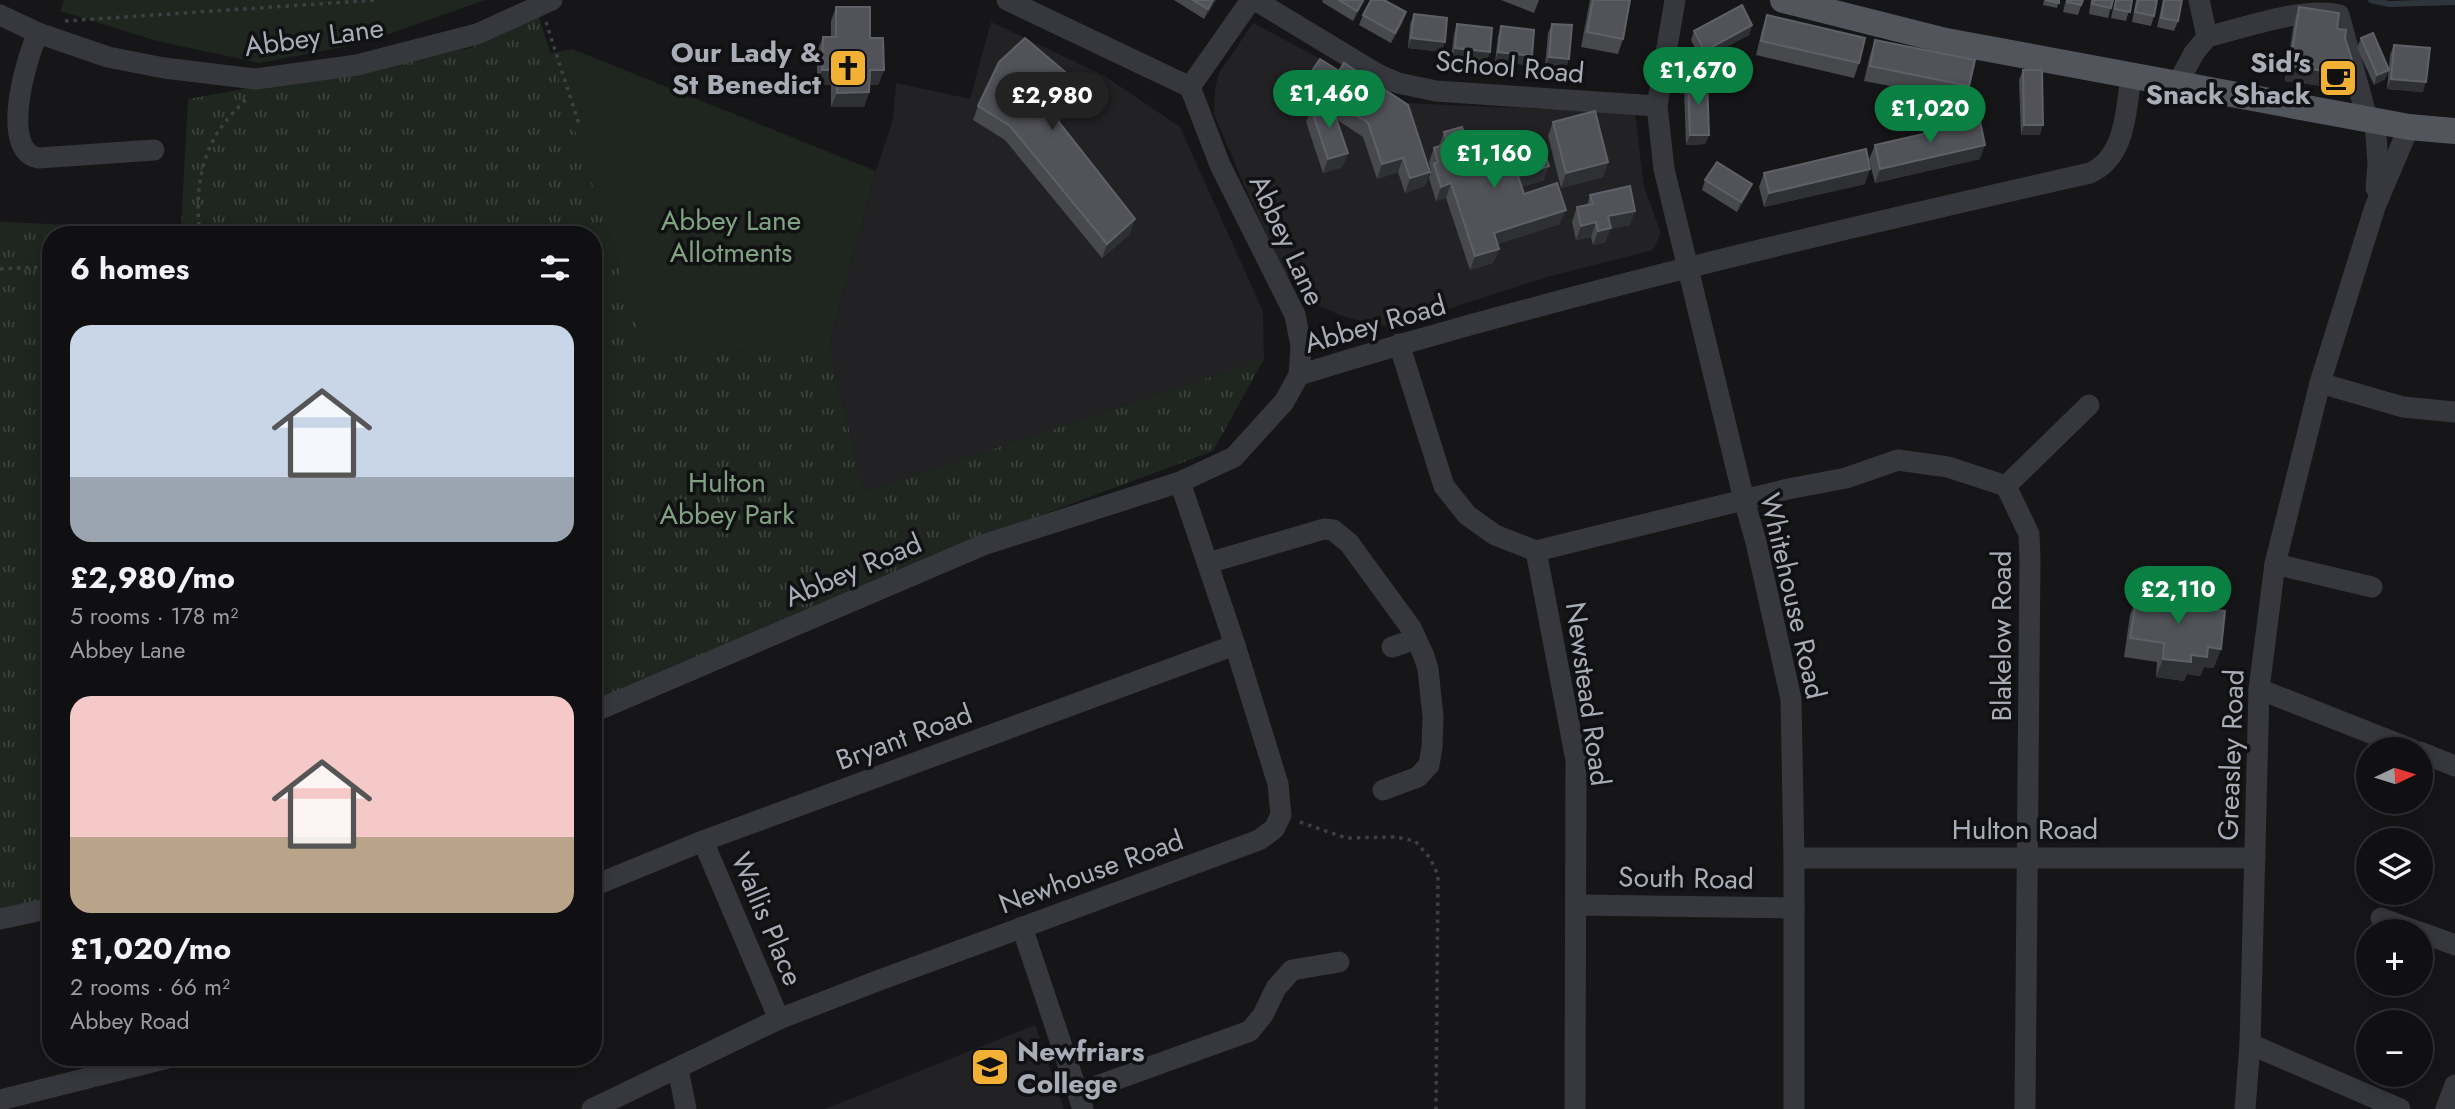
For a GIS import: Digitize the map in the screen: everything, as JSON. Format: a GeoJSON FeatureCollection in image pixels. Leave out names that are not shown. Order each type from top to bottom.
{"type":"FeatureCollection","features":[{"type":"Feature","properties":{"kind":"main road"},"geometry":{"type":"LineString","coordinates":[[1783,0],[1946,41],[2409,127],[2455,131]]}},
{"type":"Feature","properties":{"kind":"street"},"geometry":{"type":"LineString","coordinates":[[1007,0],[1190,87],[1253,0]]}},
{"type":"Feature","properties":{"kind":"street","name":"School Road"},"geometry":{"type":"LineString","coordinates":[[1253,0],[1379,75],[1398,83],[1450,92],[1657,106]]}},
{"type":"Feature","properties":{"kind":"street"},"geometry":{"type":"LineString","coordinates":[[1675,0],[1657,106],[1667,188],[1688,269]]}},
{"type":"Feature","properties":{"kind":"street"},"geometry":{"type":"LineString","coordinates":[[2199,0],[2207,37]]}},
{"type":"Feature","properties":{"kind":"street","name":"Abbey Lane"},"geometry":{"type":"LineString","coordinates":[[0,15],[47,27],[107,57],[137,64],[256,79],[357,65],[477,34],[546,2]]}},
{"type":"Feature","properties":{"kind":"street"},"geometry":{"type":"LineString","coordinates":[[2177,85],[2194,53],[2207,37],[2344,6]]}},
{"type":"Feature","properties":{"kind":"street","name":"Greasley Road"},"geometry":{"type":"LineString","coordinates":[[2344,6],[2371,119],[2378,164],[2375,207]]}},
{"type":"Feature","properties":{"kind":"street"},"geometry":{"type":"LineString","coordinates":[[47,27],[20,78],[8,119],[9,136],[18,150],[24,155],[39,158],[154,150]]}},
{"type":"Feature","properties":{"kind":"street","name":"Abbey Road"},"geometry":{"type":"LineString","coordinates":[[602,708],[984,545],[1180,482],[1234,457],[1284,402],[1299,375],[1399,344],[1688,269],[2090,173],[2102,168],[2112,156],[2120,138],[2131,76]]}},
{"type":"Feature","properties":{"kind":"street","name":"Abbey Lane"},"geometry":{"type":"LineString","coordinates":[[1190,87],[1220,165],[1295,315],[1301,346],[1299,375]]}},
{"type":"Feature","properties":{"kind":"street","name":"Greasley Road"},"geometry":{"type":"LineString","coordinates":[[2245,1109],[2250,1044],[2259,689],[2275,564],[2320,383],[2375,207],[2409,127]]}},
{"type":"Feature","properties":{"kind":"street","name":"Whitehouse Road"},"geometry":{"type":"LineString","coordinates":[[1688,269],[1756,542],[1791,699],[1794,1109]]}},
{"type":"Feature","properties":{"kind":"street"},"geometry":{"type":"LineString","coordinates":[[1399,344],[1444,486],[1467,515],[1495,535],[1536,551],[1788,489],[1846,478],[1898,460],[1948,467],[2006,486],[2089,405]]}},
{"type":"Feature","properties":{"kind":"street"},"geometry":{"type":"LineString","coordinates":[[2320,383],[2403,407],[2455,412]]}},
{"type":"Feature","properties":{"kind":"street"},"geometry":{"type":"LineString","coordinates":[[1180,482],[1278,784],[1281,815]]}},
{"type":"Feature","properties":{"kind":"street","name":"Blakelow Road"},"geometry":{"type":"LineString","coordinates":[[2006,486],[2029,534],[2030,546],[2025,1109]]}},
{"type":"Feature","properties":{"kind":"street"},"geometry":{"type":"LineString","coordinates":[[1208,563],[1314,531],[1333,530],[1349,543],[1416,639],[1424,656],[1431,687],[1431,757],[1425,772],[1383,790]]}},
{"type":"Feature","properties":{"kind":"street","name":"Newstead Road"},"geometry":{"type":"LineString","coordinates":[[1536,551],[1576,760],[1575,1109]]}},
{"type":"Feature","properties":{"kind":"street"},"geometry":{"type":"LineString","coordinates":[[2275,564],[2372,587]]}},
{"type":"Feature","properties":{"kind":"street"},"geometry":{"type":"LineString","coordinates":[[1392,647],[1416,639]]}},
{"type":"Feature","properties":{"kind":"street","name":"Bryant Road"},"geometry":{"type":"LineString","coordinates":[[602,882],[703,841],[1235,645]]}},
{"type":"Feature","properties":{"kind":"street"},"geometry":{"type":"LineString","coordinates":[[2259,689],[2381,737]]}},
{"type":"Feature","properties":{"kind":"street"},"geometry":{"type":"LineString","coordinates":[[2433,757],[2455,766]]}},
{"type":"Feature","properties":{"kind":"street","name":"Newhouse Road"},"geometry":{"type":"LineString","coordinates":[[592,1109],[779,1020],[1259,840],[1274,829],[1281,815]]}},
{"type":"Feature","properties":{"kind":"street","name":"Wallis Place"},"geometry":{"type":"LineString","coordinates":[[703,841],[779,1020]]}},
{"type":"Feature","properties":{"kind":"street","name":"Hulton Road"},"geometry":{"type":"LineString","coordinates":[[1794,858],[2255,858]]}},
{"type":"Feature","properties":{"kind":"street","name":"South Road"},"geometry":{"type":"LineString","coordinates":[[1577,905],[1794,908]]}},
{"type":"Feature","properties":{"kind":"street"},"geometry":{"type":"LineString","coordinates":[[0,919],[42,910]]}},
{"type":"Feature","properties":{"kind":"street"},"geometry":{"type":"LineString","coordinates":[[1022,927],[1080,1101],[1250,1031],[1263,1015],[1276,988],[1292,970],[1339,962]]}},
{"type":"Feature","properties":{"kind":"street"},"geometry":{"type":"LineString","coordinates":[[2433,938],[2455,946]]}},
{"type":"Feature","properties":{"kind":"street"},"geometry":{"type":"LineString","coordinates":[[2250,1044],[2399,1109]]}},
{"type":"Feature","properties":{"kind":"street"},"geometry":{"type":"LineString","coordinates":[[0,1100],[136,1066]]}},
{"type":"Feature","properties":{"kind":"street"},"geometry":{"type":"LineString","coordinates":[[678,1069],[686,1109]]}},
{"type":"Feature","properties":{"kind":"street"},"geometry":{"type":"LineString","coordinates":[[2446,1109],[2455,1086]]}},
{"type":"Feature","properties":{"kind":"path"},"geometry":{"type":"LineString","coordinates":[[47,27],[377,0]]}},
{"type":"Feature","properties":{"kind":"path"},"geometry":{"type":"LineString","coordinates":[[546,2],[579,124]]}},
{"type":"Feature","properties":{"kind":"path"},"geometry":{"type":"LineString","coordinates":[[199,226],[197,212],[200,175],[218,132],[251,93],[256,79]]}},
{"type":"Feature","properties":{"kind":"path"},"geometry":{"type":"LineString","coordinates":[[0,269],[42,265]]}},
{"type":"Feature","properties":{"kind":"path"},"geometry":{"type":"LineString","coordinates":[[1281,815],[1346,838],[1396,837],[1415,841],[1430,858],[1438,875],[1436,1109]]}},
{"type":"Feature","properties":{"kind":"shaded area"},"geometry":{"type":"Polygon","coordinates":[[[991,22],[1105,76],[1180,127],[1263,311],[1264,359],[864,492],[829,346],[876,171],[893,119],[896,83],[970,99],[991,22]]]}},
{"type":"Feature","properties":{"kind":"shaded area"},"geometry":{"type":"Polygon","coordinates":[[[1253,23],[1403,103],[1635,113],[1644,187],[1661,233],[1653,250],[1544,278],[1423,317],[1386,326],[1345,317],[1313,303],[1285,273],[1214,114],[1215,88],[1219,73],[1253,23]]]}},
{"type":"Feature","properties":{"kind":"shaded area","name":"Newfriars College"},"geometry":{"type":"Polygon","coordinates":[[[1035,1025],[1064,1109],[825,1109],[1035,1025]]]}},
{"type":"Feature","properties":{"kind":"green space"},"geometry":{"type":"Polygon","coordinates":[[[64,0],[485,0],[364,43],[259,63],[157,41],[60,11],[64,0]]]}},
{"type":"Feature","properties":{"kind":"green space","name":"Hulton Abbey Park"},"geometry":{"type":"Polygon","coordinates":[[[538,14],[647,357],[829,346],[864,492],[1264,359],[1213,451],[980,538],[602,701],[602,226],[181,226],[188,99],[471,48],[538,14]]]}},
{"type":"Feature","properties":{"kind":"green space","name":"Abbey Lane Allotments"},"geometry":{"type":"Polygon","coordinates":[[[572,49],[876,171],[829,346],[647,357],[550,53],[572,49]]]}},
{"type":"Feature","properties":{"kind":"green space","name":"Hulton Abbey Park"},"geometry":{"type":"Polygon","coordinates":[[[0,222],[103,226],[42,226],[42,902],[0,911],[0,222]]]}},
{"type":"Feature","properties":{"kind":"building"},"geometry":{"type":"Polygon","coordinates":[[[1193,0],[1213,0],[1208,9],[1193,0]]]}},
{"type":"Feature","properties":{"kind":"building"},"geometry":{"type":"Polygon","coordinates":[[[1339,0],[1363,0],[1357,11],[1339,0]]]}},
{"type":"Feature","properties":{"kind":"building"},"geometry":{"type":"Polygon","coordinates":[[[1371,0],[1384,0],[1406,12],[1395,33],[1363,15],[1371,0]]]}},
{"type":"Feature","properties":{"kind":"building"},"geometry":{"type":"Polygon","coordinates":[[[1593,0],[1630,0],[1623,39],[1587,32],[1593,0]]]}},
{"type":"Feature","properties":{"kind":"building"},"geometry":{"type":"Polygon","coordinates":[[[2067,0],[2083,0],[2081,5],[2067,0]]]}},
{"type":"Feature","properties":{"kind":"building"},"geometry":{"type":"Polygon","coordinates":[[[2093,0],[2113,0],[2111,8],[2092,4],[2093,0]]]}},
{"type":"Feature","properties":{"kind":"building"},"geometry":{"type":"Polygon","coordinates":[[[2116,0],[2132,0],[2130,12],[2115,9],[2116,0]]]}},
{"type":"Feature","properties":{"kind":"building"},"geometry":{"type":"Polygon","coordinates":[[[2138,0],[2157,0],[2154,16],[2135,12],[2138,0]]]}},
{"type":"Feature","properties":{"kind":"building"},"geometry":{"type":"Polygon","coordinates":[[[2164,0],[2182,0],[2178,21],[2161,18],[2164,0]]]}},
{"type":"Feature","properties":{"kind":"building"},"geometry":{"type":"Polygon","coordinates":[[[1742,5],[1752,25],[1705,51],[1694,31],[1742,5]]]}},
{"type":"Feature","properties":{"kind":"building","name":"Our Lady & St Benedict"},"geometry":{"type":"Polygon","coordinates":[[[836,7],[870,7],[870,38],[883,38],[884,70],[870,70],[869,92],[837,93],[836,70],[822,70],[823,37],[836,37],[836,7]]]}},
{"type":"Feature","properties":{"kind":"building"},"geometry":{"type":"Polygon","coordinates":[[[2299,7],[2339,13],[2337,29],[2346,30],[2352,75],[2290,66],[2299,7]]]}},
{"type":"Feature","properties":{"kind":"building"},"geometry":{"type":"Polygon","coordinates":[[[1414,14],[1447,18],[1445,42],[1411,38],[1414,14]]]}},
{"type":"Feature","properties":{"kind":"building"},"geometry":{"type":"Polygon","coordinates":[[[1767,15],[1865,38],[1859,63],[1761,41],[1767,15]]]}},
{"type":"Feature","properties":{"kind":"building"},"geometry":{"type":"Polygon","coordinates":[[[1457,24],[1492,28],[1490,52],[1455,48],[1457,24]]]}},
{"type":"Feature","properties":{"kind":"building"},"geometry":{"type":"Polygon","coordinates":[[[1552,24],[1572,25],[1569,59],[1549,57],[1552,24]]]}},
{"type":"Feature","properties":{"kind":"building"},"geometry":{"type":"Polygon","coordinates":[[[1501,26],[1534,30],[1532,56],[1498,52],[1501,26]]]}},
{"type":"Feature","properties":{"kind":"building"},"geometry":{"type":"Polygon","coordinates":[[[2373,33],[2389,70],[2377,75],[2361,38],[2373,33]]]}},
{"type":"Feature","properties":{"kind":"building"},"geometry":{"type":"Polygon","coordinates":[[[1025,38],[1084,88],[1055,117],[1135,219],[1107,244],[1010,126],[978,106],[999,62],[1025,38]]]}},
{"type":"Feature","properties":{"kind":"building"},"geometry":{"type":"Polygon","coordinates":[[[1875,40],[1975,60],[1969,86],[1870,66],[1875,40]]]}},
{"type":"Feature","properties":{"kind":"building"},"geometry":{"type":"Polygon","coordinates":[[[2394,45],[2430,48],[2426,82],[2391,79],[2394,45]]]}},
{"type":"Feature","properties":{"kind":"building"},"geometry":{"type":"Polygon","coordinates":[[[1320,59],[1339,71],[1344,63],[1408,105],[1430,172],[1410,178],[1403,158],[1382,164],[1368,123],[1305,81],[1320,59]]]}},
{"type":"Feature","properties":{"kind":"building"},"geometry":{"type":"Polygon","coordinates":[[[2023,70],[2042,70],[2043,125],[2024,125],[2023,70]]]}},
{"type":"Feature","properties":{"kind":"building"},"geometry":{"type":"Polygon","coordinates":[[[1688,79],[1707,79],[1709,135],[1690,135],[1688,79]]]}},
{"type":"Feature","properties":{"kind":"building"},"geometry":{"type":"Polygon","coordinates":[[[1330,101],[1348,153],[1328,159],[1311,108],[1330,101]]]}},
{"type":"Feature","properties":{"kind":"building"},"geometry":{"type":"Polygon","coordinates":[[[1595,111],[1608,162],[1566,173],[1553,122],[1595,111]]]}},
{"type":"Feature","properties":{"kind":"building"},"geometry":{"type":"Polygon","coordinates":[[[1980,121],[1985,145],[1880,169],[1875,145],[1980,121]]]}},
{"type":"Feature","properties":{"kind":"building"},"geometry":{"type":"Polygon","coordinates":[[[1462,127],[1475,167],[1542,145],[1549,166],[1518,176],[1524,194],[1557,183],[1566,210],[1494,233],[1499,249],[1475,256],[1451,183],[1441,187],[1434,164],[1438,162],[1434,148],[1448,143],[1444,132],[1462,127]]]}},
{"type":"Feature","properties":{"kind":"building"},"geometry":{"type":"Polygon","coordinates":[[[1866,149],[1870,169],[1769,193],[1764,173],[1866,149]]]}},
{"type":"Feature","properties":{"kind":"building"},"geometry":{"type":"Polygon","coordinates":[[[1717,162],[1752,184],[1741,202],[1705,180],[1717,162]]]}},
{"type":"Feature","properties":{"kind":"building"},"geometry":{"type":"Polygon","coordinates":[[[1630,186],[1635,211],[1608,216],[1611,228],[1598,231],[1596,222],[1581,226],[1577,207],[1593,204],[1590,195],[1630,186]]]}},
{"type":"Feature","properties":{"kind":"building"},"geometry":{"type":"Polygon","coordinates":[[[2157,592],[2189,595],[2188,607],[2225,611],[2221,649],[2208,647],[2207,657],[2191,655],[2191,662],[2163,659],[2164,643],[2130,638],[2137,596],[2157,599],[2157,592]]]}},
{"type":"Feature","properties":{"kind":"waterway"},"geometry":{"type":"LineString","coordinates":[[2371,0],[2389,4],[2455,2]]}},
{"type":"Feature","properties":{"kind":"place","name":"Our Lady & St Benedict"},"geometry":{"type":"Point","coordinates":[848,68]}},
{"type":"Feature","properties":{"kind":"place","name":"Sid's Snack Shack"},"geometry":{"type":"Point","coordinates":[2338,78]}},
{"type":"Feature","properties":{"kind":"place","name":"Newfriars College"},"geometry":{"type":"Point","coordinates":[990,1067]}}]}
